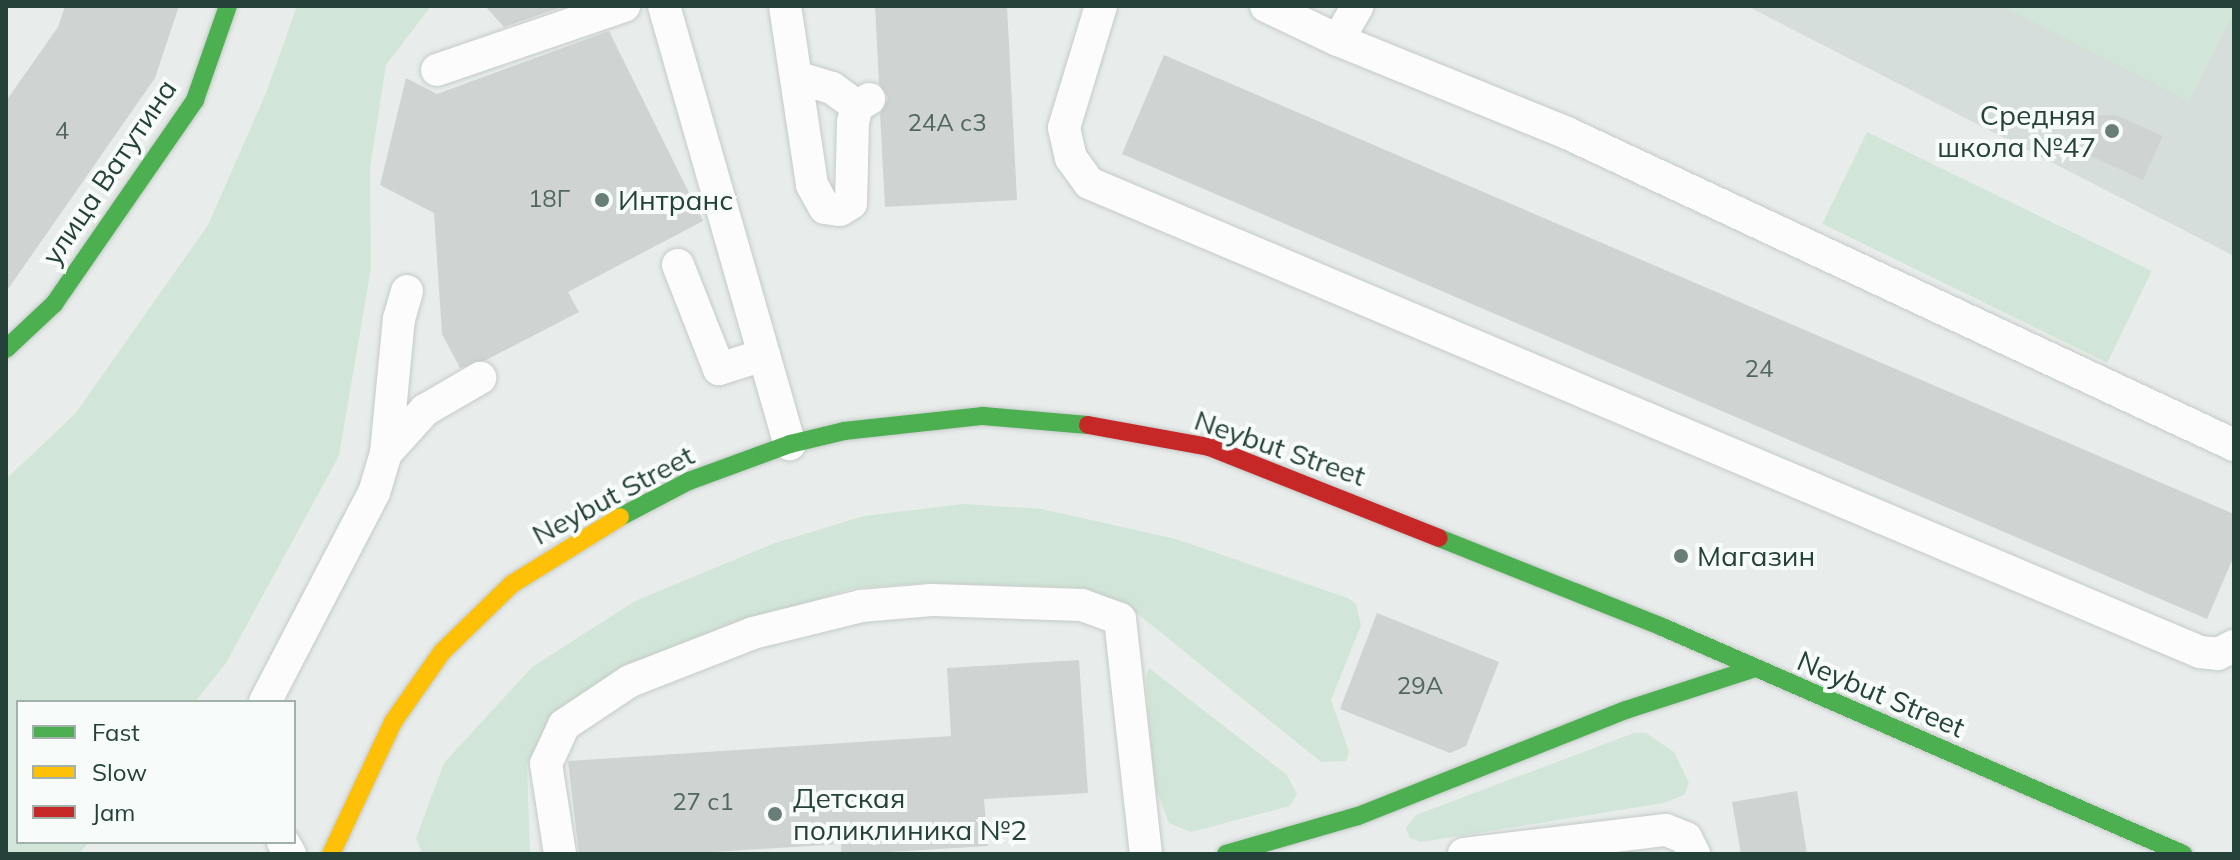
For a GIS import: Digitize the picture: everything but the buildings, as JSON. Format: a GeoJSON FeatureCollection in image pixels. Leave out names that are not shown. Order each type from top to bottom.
{"type":"FeatureCollection","features":[{"type":"Feature","properties":{"kind":"street","name":"улица Ватутина"},"geometry":{"type":"LineString","coordinates":[[6,349],[54,304],[195,100],[228,6]]}},
{"type":"Feature","properties":{"kind":"street","name":"Neybut Street"},"geometry":{"type":"LineString","coordinates":[[331,854],[393,722],[442,652],[512,584],[596,530],[689,481],[790,444],[844,431],[983,416],[1102,426],[1209,447],[1443,537],[2183,854]]}},
{"type":"Feature","properties":{"kind":"street"},"geometry":{"type":"LineString","coordinates":[[1226,854],[1314,843],[1626,710],[1752,669]]}},
{"type":"Feature","properties":{"kind":"lane"},"geometry":{"type":"LineString","coordinates":[[437,70],[624,6]]}},
{"type":"Feature","properties":{"kind":"lane"},"geometry":{"type":"LineString","coordinates":[[664,6],[790,444]]}},
{"type":"Feature","properties":{"kind":"lane"},"geometry":{"type":"LineString","coordinates":[[785,6],[812,185],[825,208],[840,210],[851,203],[855,191],[863,103],[832,88],[796,77]]}},
{"type":"Feature","properties":{"kind":"lane"},"geometry":{"type":"LineString","coordinates":[[1101,6],[1064,128],[1071,158],[1089,183],[2200,652],[2218,654],[2234,646]]}},
{"type":"Feature","properties":{"kind":"lane"},"geometry":{"type":"LineString","coordinates":[[1266,6],[1338,40],[1581,139],[2234,445]]}},
{"type":"Feature","properties":{"kind":"lane"},"geometry":{"type":"LineString","coordinates":[[1338,40],[1358,6]]}},
{"type":"Feature","properties":{"kind":"lane"},"geometry":{"type":"LineString","coordinates":[[678,265],[719,369],[764,355]]}},
{"type":"Feature","properties":{"kind":"lane"},"geometry":{"type":"LineString","coordinates":[[266,700],[374,493],[386,453],[399,319],[407,291]]}},
{"type":"Feature","properties":{"kind":"lane"},"geometry":{"type":"LineString","coordinates":[[386,453],[425,410],[480,378]]}},
{"type":"Feature","properties":{"kind":"lane"},"geometry":{"type":"LineString","coordinates":[[560,854],[546,764],[564,725],[630,681],[753,633],[861,606],[932,600],[1082,605],[1120,619],[1146,854]]}},
{"type":"Feature","properties":{"kind":"lane"},"geometry":{"type":"LineString","coordinates":[[1464,854],[1666,830],[1686,838],[1694,854]]}},
{"type":"Feature","properties":{"kind":"shaded area","name":"Средняя школа №47"},"geometry":{"type":"Polygon","coordinates":[[[1747,6],[2234,6],[2234,256],[1747,6]]]}},
{"type":"Feature","properties":{"kind":"green space"},"geometry":{"type":"Polygon","coordinates":[[[297,6],[431,6],[386,65],[370,168],[371,268],[339,456],[226,663],[197,700],[16,700],[16,844],[87,844],[79,854],[6,854],[6,479],[75,414],[208,225],[266,93],[297,6]]]}},
{"type":"Feature","properties":{"kind":"green space"},"geometry":{"type":"Polygon","coordinates":[[[2002,6],[2234,6],[2234,11],[2189,101],[2002,6]]]}},
{"type":"Feature","properties":{"kind":"green space"},"geometry":{"type":"Polygon","coordinates":[[[1867,132],[2152,271],[2107,363],[1822,224],[1867,132]]]}},
{"type":"Feature","properties":{"kind":"green space"},"geometry":{"type":"Polygon","coordinates":[[[963,504],[1042,509],[1176,539],[1348,598],[1356,604],[1361,625],[1331,700],[1349,752],[1346,761],[1321,762],[1128,606],[1082,588],[929,583],[854,588],[748,621],[549,722],[527,764],[530,854],[422,853],[416,838],[444,763],[532,667],[635,601],[775,543],[864,516],[963,504]]]}},
{"type":"Feature","properties":{"kind":"green space"},"geometry":{"type":"Polygon","coordinates":[[[1149,668],[1287,775],[1297,794],[1290,806],[1191,832],[1169,823],[1154,784],[1146,678],[1149,668]]]}},
{"type":"Feature","properties":{"kind":"green space"},"geometry":{"type":"Polygon","coordinates":[[[1634,733],[1646,733],[1674,752],[1689,783],[1684,795],[1664,803],[1421,842],[1410,838],[1406,828],[1416,815],[1634,733]]]}},
{"type":"Feature","properties":{"kind":"traffic: fast"},"geometry":{"type":"LineString","coordinates":[[6,349],[54,304],[195,100],[228,6]]}},
{"type":"Feature","properties":{"kind":"traffic: fast"},"geometry":{"type":"LineString","coordinates":[[620,517],[689,481],[790,444],[844,431],[983,416],[1088,425]]}},
{"type":"Feature","properties":{"kind":"traffic: fast"},"geometry":{"type":"LineString","coordinates":[[1439,538],[1660,626],[2183,854]]}},
{"type":"Feature","properties":{"kind":"traffic: fast"},"geometry":{"type":"LineString","coordinates":[[1226,854],[1358,816],[1626,710],[1752,669]]}},
{"type":"Feature","properties":{"kind":"traffic: slow"},"geometry":{"type":"LineString","coordinates":[[331,854],[393,722],[442,652],[512,584],[620,517]]}},
{"type":"Feature","properties":{"kind":"traffic: jam"},"geometry":{"type":"LineString","coordinates":[[1088,425],[1209,447],[1439,538]]}},
{"type":"Feature","properties":{"kind":"place","name":"Средняя школа №47"},"geometry":{"type":"Point","coordinates":[2112,131]}},
{"type":"Feature","properties":{"kind":"place","name":"Интранс"},"geometry":{"type":"Point","coordinates":[602,200]}},
{"type":"Feature","properties":{"kind":"place","name":"Магазин"},"geometry":{"type":"Point","coordinates":[1681,556]}},
{"type":"Feature","properties":{"kind":"place","name":"Детская поликлиника №2"},"geometry":{"type":"Point","coordinates":[775,814]}}]}
